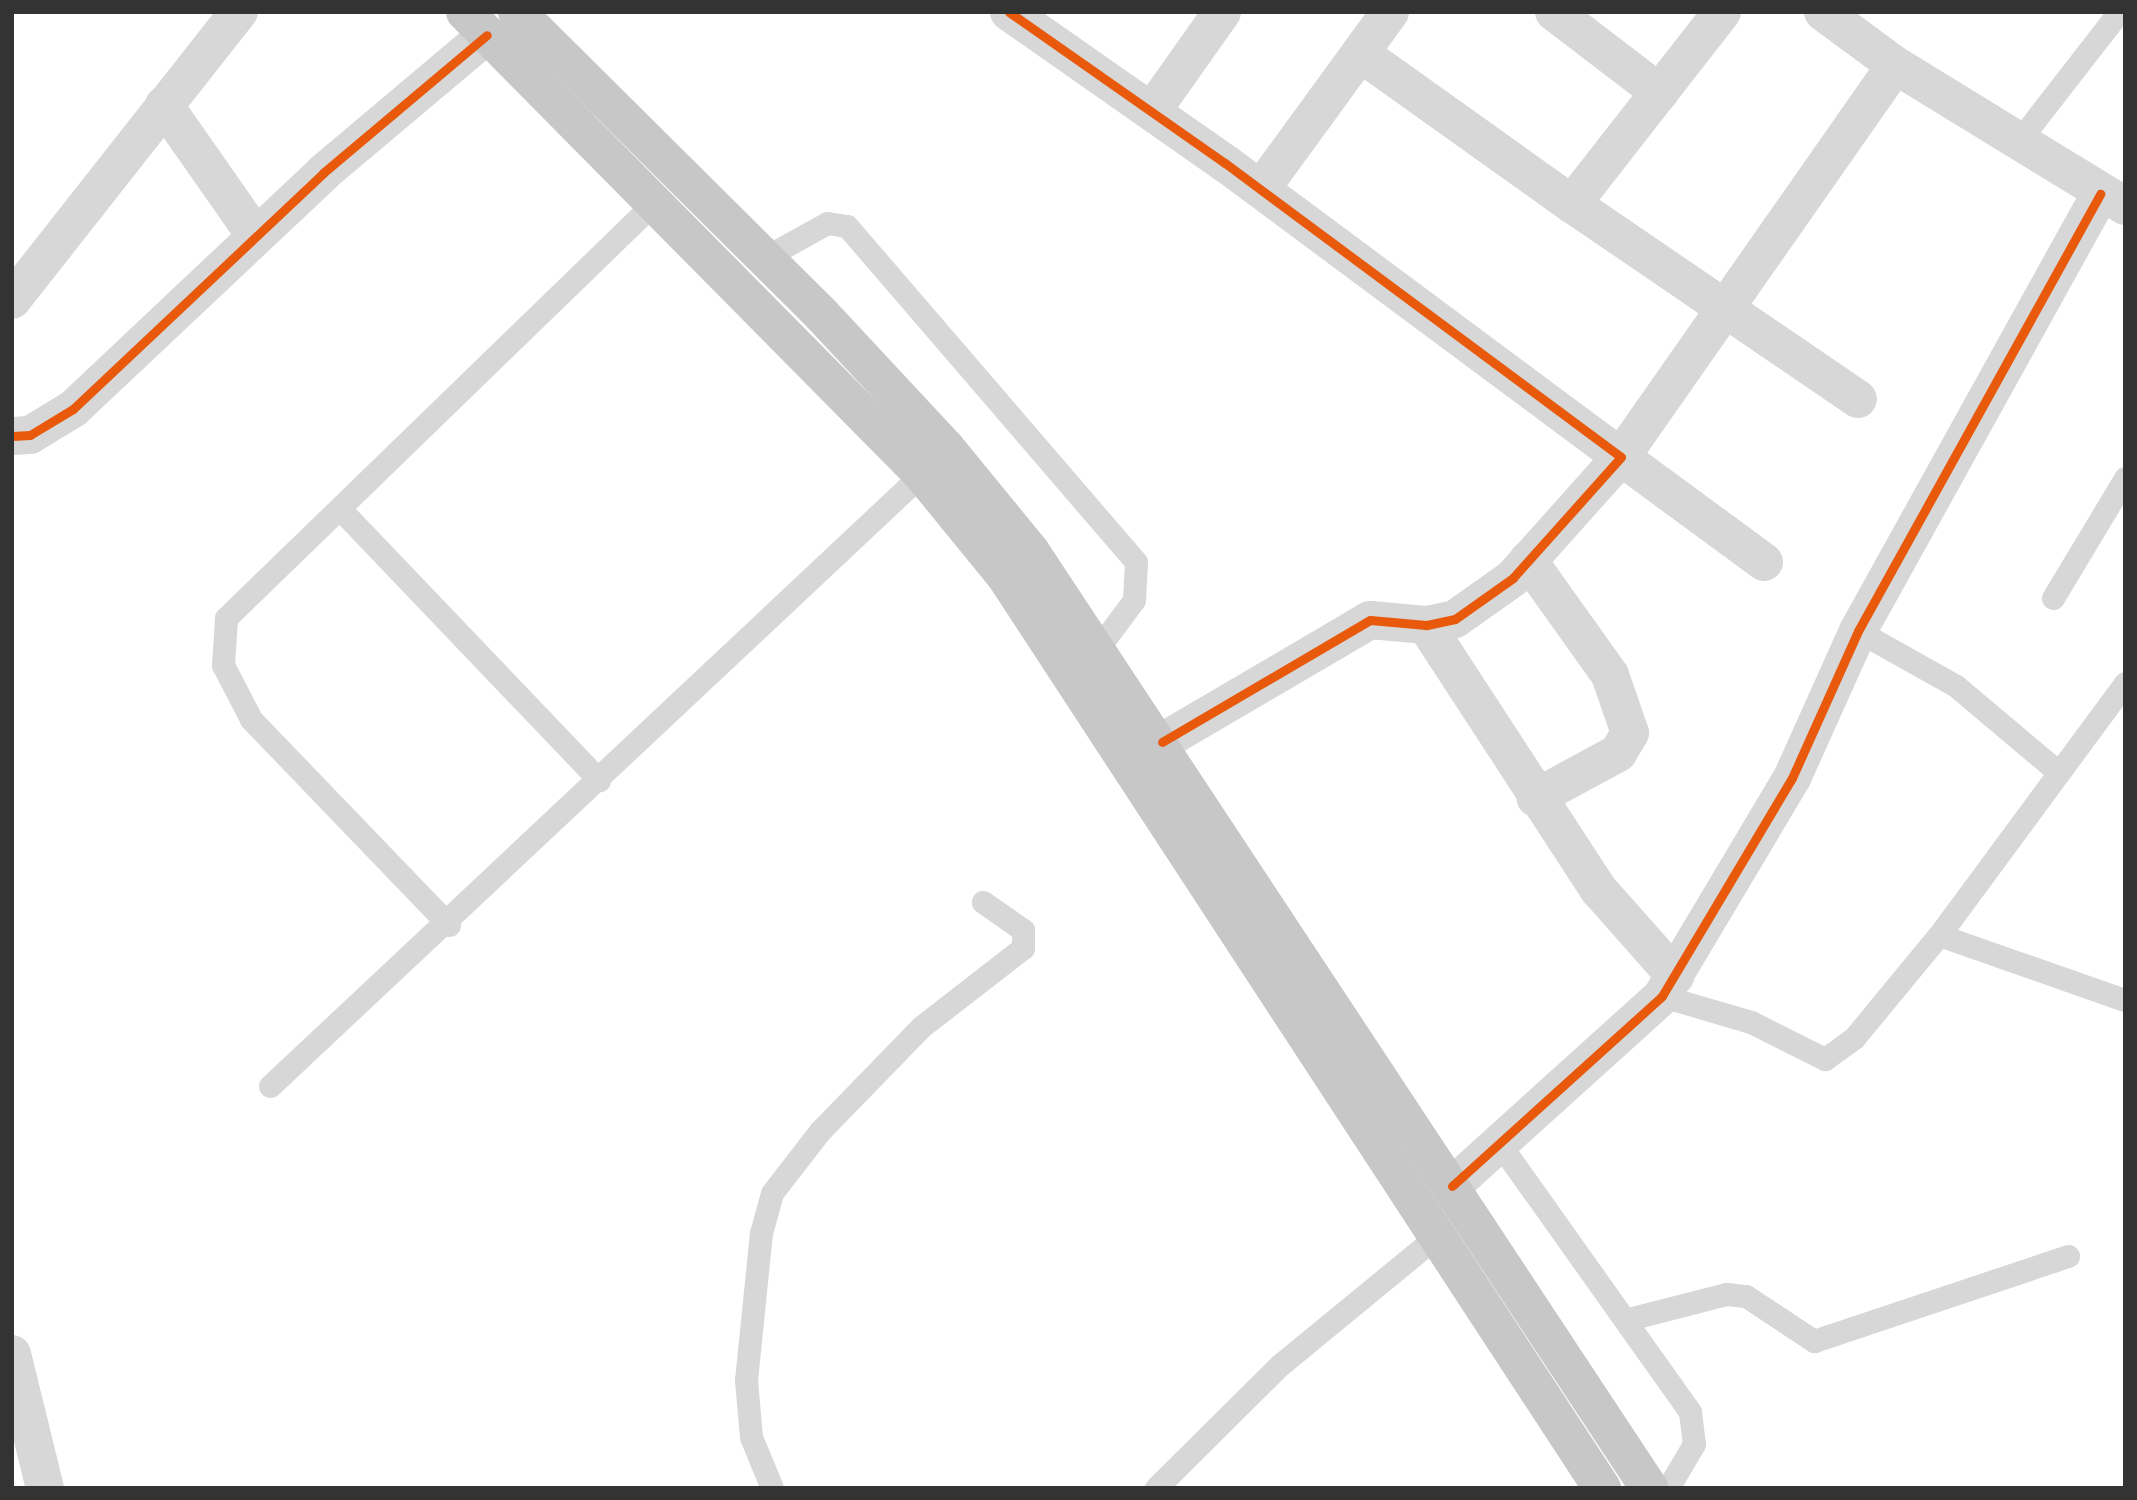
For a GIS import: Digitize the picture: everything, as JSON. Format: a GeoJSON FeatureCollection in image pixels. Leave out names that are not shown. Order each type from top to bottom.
{"type":"FeatureCollection","features":[{"type":"Feature","properties":{"kind":"highway"},"geometry":{"type":"LineString","coordinates":[[517,12],[766,257],[946,448],[1099,647],[1649,1488]]}},
{"type":"Feature","properties":{"kind":"highway"},"geometry":{"type":"LineString","coordinates":[[476,24],[922,474],[1045,630],[1602,1488]]}},
{"type":"Feature","properties":{"kind":"street"},"geometry":{"type":"LineString","coordinates":[[12,300],[239,12]]}},
{"type":"Feature","properties":{"kind":"street"},"geometry":{"type":"LineString","coordinates":[[1009,12],[1261,189],[1764,562]]}},
{"type":"Feature","properties":{"kind":"street"},"geometry":{"type":"LineString","coordinates":[[1152,111],[1222,12]]}},
{"type":"Feature","properties":{"kind":"street"},"geometry":{"type":"LineString","coordinates":[[1261,189],[1390,12]]}},
{"type":"Feature","properties":{"kind":"street"},"geometry":{"type":"LineString","coordinates":[[1553,12],[1660,93]]}},
{"type":"Feature","properties":{"kind":"street"},"geometry":{"type":"LineString","coordinates":[[1572,204],[1722,12]]}},
{"type":"Feature","properties":{"kind":"street"},"geometry":{"type":"LineString","coordinates":[[1451,1186],[1669,986],[1792,778],[1858,631],[2112,200],[1895,65],[1823,12]]}},
{"type":"Feature","properties":{"kind":"street"},"geometry":{"type":"LineString","coordinates":[[12,436],[30,435],[73,409],[476,24]]}},
{"type":"Feature","properties":{"kind":"street"},"geometry":{"type":"LineString","coordinates":[[1360,53],[1572,204],[1727,305],[1858,399]]}},
{"type":"Feature","properties":{"kind":"street"},"geometry":{"type":"LineString","coordinates":[[1162,742],[1344,632],[1370,620],[1426,625],[1455,619],[1528,560],[1620,457],[1895,65]]}},
{"type":"Feature","properties":{"kind":"street"},"geometry":{"type":"LineString","coordinates":[[164,105],[255,235]]}},
{"type":"Feature","properties":{"kind":"street"},"geometry":{"type":"LineString","coordinates":[[1528,560],[1610,675],[1630,733],[1619,753],[1535,798]]}},
{"type":"Feature","properties":{"kind":"street"},"geometry":{"type":"LineString","coordinates":[[1426,625],[1535,798],[1669,986]]}},
{"type":"Feature","properties":{"kind":"street"},"geometry":{"type":"LineString","coordinates":[[12,1354],[41,1478]]}},
{"type":"Feature","properties":{"kind":"lane"},"geometry":{"type":"LineString","coordinates":[[2018,142],[2119,12]]}},
{"type":"Feature","properties":{"kind":"lane"},"geometry":{"type":"LineString","coordinates":[[449,925],[251,719],[223,665],[226,618],[343,512],[654,203]]}},
{"type":"Feature","properties":{"kind":"lane"},"geometry":{"type":"LineString","coordinates":[[766,257],[827,223],[847,226],[1136,562],[1134,600],[1099,647]]}},
{"type":"Feature","properties":{"kind":"lane"},"geometry":{"type":"LineString","coordinates":[[270,1086],[449,925],[922,474]]}},
{"type":"Feature","properties":{"kind":"lane"},"geometry":{"type":"LineString","coordinates":[[2053,598],[2125,478]]}},
{"type":"Feature","properties":{"kind":"lane"},"geometry":{"type":"LineString","coordinates":[[343,512],[599,780]]}},
{"type":"Feature","properties":{"kind":"lane"},"geometry":{"type":"LineString","coordinates":[[1858,631],[1947,680],[2057,771]]}},
{"type":"Feature","properties":{"kind":"lane"},"geometry":{"type":"LineString","coordinates":[[1669,986],[1825,1059],[1854,1038],[1940,935],[2057,771],[2125,683]]}},
{"type":"Feature","properties":{"kind":"lane"},"geometry":{"type":"LineString","coordinates":[[772,1488],[751,1437],[746,1405],[765,1213],[782,1174],[870,1078],[921,1027],[1023,948],[1023,930],[983,902]]}},
{"type":"Feature","properties":{"kind":"lane"},"geometry":{"type":"LineString","coordinates":[[1940,935],[2125,1000]]}},
{"type":"Feature","properties":{"kind":"lane"},"geometry":{"type":"LineString","coordinates":[[1499,1143],[1690,1412],[1694,1444],[1668,1488]]}},
{"type":"Feature","properties":{"kind":"lane"},"geometry":{"type":"LineString","coordinates":[[1156,1488],[1280,1365],[1437,1235]]}},
{"type":"Feature","properties":{"kind":"lane"},"geometry":{"type":"LineString","coordinates":[[1625,1320],[1726,1294],[1746,1296],[1814,1342],[2068,1256]]}},
{"type":"Feature","properties":{"kind":"lane"},"geometry":{"type":"LineString","coordinates":[[12,1418],[41,1478]]}},
{"type":"Feature","properties":{"kind":"cycle path"},"geometry":{"type":"LineString","coordinates":[[1009,12],[1225,163],[1621,457],[1513,578],[1455,619],[1426,625],[1370,620],[1162,742]]}},
{"type":"Feature","properties":{"kind":"cycle path"},"geometry":{"type":"LineString","coordinates":[[12,436],[30,435],[73,409],[323,173],[487,35]]}},
{"type":"Feature","properties":{"kind":"cycle path"},"geometry":{"type":"LineString","coordinates":[[1452,1186],[1662,996],[1792,778],[1858,631],[2100,194]]}}]}
